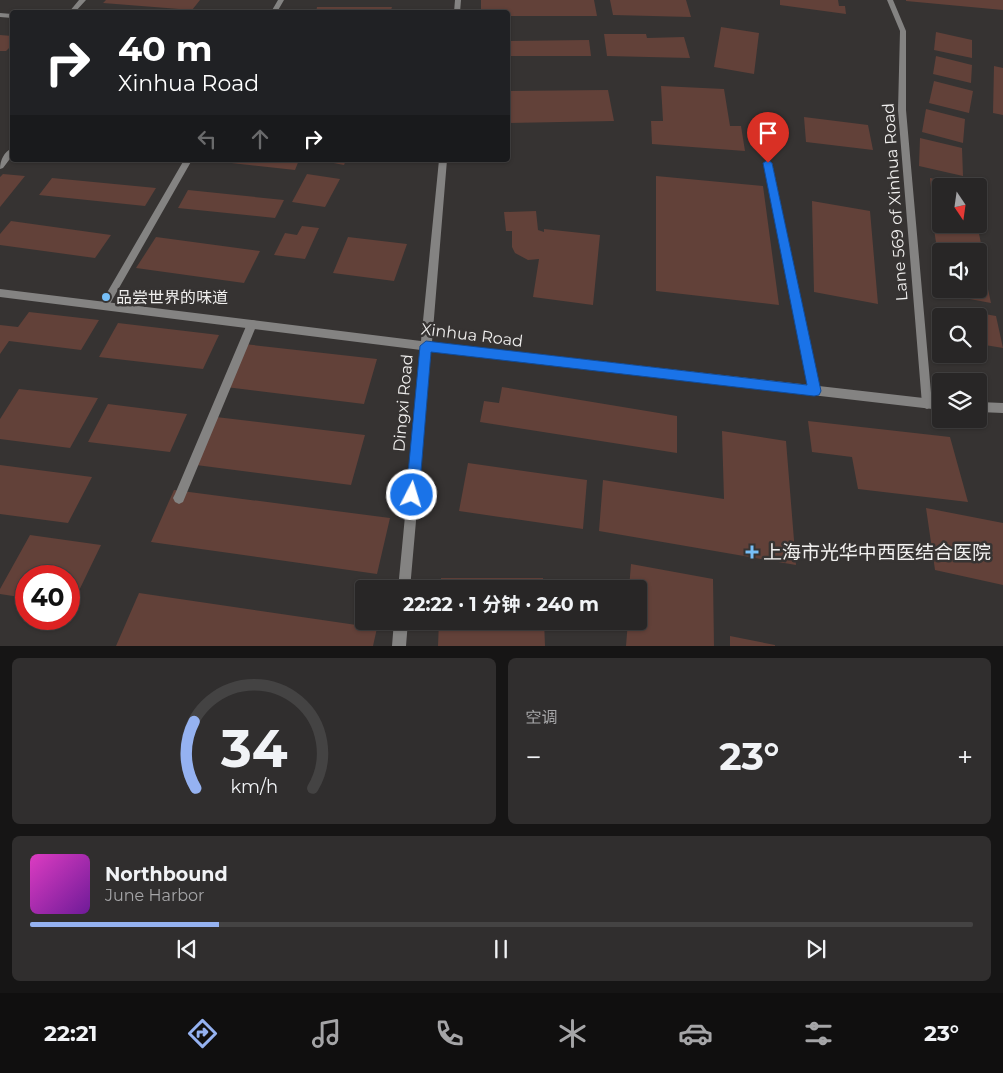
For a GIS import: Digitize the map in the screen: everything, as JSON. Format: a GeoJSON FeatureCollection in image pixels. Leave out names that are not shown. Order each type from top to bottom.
{"type":"FeatureCollection","features":[{"type":"Feature","properties":{"kind":"street"},"geometry":{"type":"LineString","coordinates":[[74,10],[83,0]]}},
{"type":"Feature","properties":{"kind":"street","name":"Lane 569 of Xinhua Road"},"geometry":{"type":"LineString","coordinates":[[890,0],[903,31],[902,110],[927,404]]}},
{"type":"Feature","properties":{"kind":"street"},"geometry":{"type":"LineString","coordinates":[[0,166],[10,154]]}},
{"type":"Feature","properties":{"kind":"street"},"geometry":{"type":"LineString","coordinates":[[104,306],[187,162]]}},
{"type":"Feature","properties":{"kind":"street","name":"Dingxi Road"},"geometry":{"type":"LineString","coordinates":[[405,580],[443,162]]}},
{"type":"Feature","properties":{"kind":"street"},"geometry":{"type":"LineString","coordinates":[[768,163],[814,391]]}},
{"type":"Feature","properties":{"kind":"street","name":"Xinhua Road"},"geometry":{"type":"LineString","coordinates":[[0,293],[426,346],[932,404]]}},
{"type":"Feature","properties":{"kind":"street"},"geometry":{"type":"LineString","coordinates":[[179,498],[252,324]]}},
{"type":"Feature","properties":{"kind":"street"},"geometry":{"type":"LineString","coordinates":[[987,407],[1003,408]]}},
{"type":"Feature","properties":{"kind":"street"},"geometry":{"type":"LineString","coordinates":[[399,646],[400,630]]}},
{"type":"Feature","properties":{"kind":"building"},"geometry":{"type":"Polygon","coordinates":[[[106,0],[200,0],[192,10],[103,3],[106,0]]]}},
{"type":"Feature","properties":{"kind":"building"},"geometry":{"type":"Polygon","coordinates":[[[481,0],[594,0],[597,16],[510,16],[510,10],[481,10],[481,0]]]}},
{"type":"Feature","properties":{"kind":"building"},"geometry":{"type":"Polygon","coordinates":[[[610,0],[686,0],[691,17],[613,15],[610,0]]]}},
{"type":"Feature","properties":{"kind":"building"},"geometry":{"type":"Polygon","coordinates":[[[780,0],[838,0],[839,6],[845,6],[846,14],[780,5],[780,0]]]}},
{"type":"Feature","properties":{"kind":"building"},"geometry":{"type":"Polygon","coordinates":[[[1003,0],[1003,10],[906,1],[1003,0]]]}},
{"type":"Feature","properties":{"kind":"building"},"geometry":{"type":"Polygon","coordinates":[[[317,7],[392,7],[391,10],[316,10],[317,7]]]}},
{"type":"Feature","properties":{"kind":"building"},"geometry":{"type":"Polygon","coordinates":[[[721,27],[759,33],[754,74],[714,67],[721,27]]]}},
{"type":"Feature","properties":{"kind":"building"},"geometry":{"type":"Polygon","coordinates":[[[936,32],[972,40],[972,58],[934,50],[936,32]]]}},
{"type":"Feature","properties":{"kind":"building"},"geometry":{"type":"Polygon","coordinates":[[[604,34],[646,34],[647,38],[684,37],[690,58],[607,56],[604,34]]]}},
{"type":"Feature","properties":{"kind":"building"},"geometry":{"type":"Polygon","coordinates":[[[0,35],[10,36],[10,47],[6,51],[0,51],[0,35]]]}},
{"type":"Feature","properties":{"kind":"building"},"geometry":{"type":"Polygon","coordinates":[[[589,40],[591,56],[510,56],[510,41],[589,40]]]}},
{"type":"Feature","properties":{"kind":"building"},"geometry":{"type":"Polygon","coordinates":[[[936,56],[972,65],[971,83],[933,74],[936,56]]]}},
{"type":"Feature","properties":{"kind":"building"},"geometry":{"type":"Polygon","coordinates":[[[994,66],[1003,68],[1003,115],[993,113],[994,66]]]}},
{"type":"Feature","properties":{"kind":"building"},"geometry":{"type":"Polygon","coordinates":[[[934,81],[973,91],[969,113],[929,103],[934,81]]]}},
{"type":"Feature","properties":{"kind":"building"},"geometry":{"type":"Polygon","coordinates":[[[661,86],[724,89],[730,126],[741,126],[745,151],[652,144],[651,121],[663,121],[661,86]]]}},
{"type":"Feature","properties":{"kind":"building"},"geometry":{"type":"Polygon","coordinates":[[[608,90],[614,121],[510,123],[510,91],[608,90]]]}},
{"type":"Feature","properties":{"kind":"building"},"geometry":{"type":"Polygon","coordinates":[[[926,109],[965,119],[963,143],[922,132],[926,109]]]}},
{"type":"Feature","properties":{"kind":"building"},"geometry":{"type":"Polygon","coordinates":[[[804,117],[868,125],[873,150],[806,142],[804,117]]]}},
{"type":"Feature","properties":{"kind":"building"},"geometry":{"type":"Polygon","coordinates":[[[920,138],[962,148],[963,176],[919,166],[920,138]]]}},
{"type":"Feature","properties":{"kind":"building"},"geometry":{"type":"Polygon","coordinates":[[[222,162],[298,162],[295,170],[222,162]]]}},
{"type":"Feature","properties":{"kind":"building"},"geometry":{"type":"Polygon","coordinates":[[[328,162],[345,162],[344,165],[328,162]]]}},
{"type":"Feature","properties":{"kind":"building"},"geometry":{"type":"Polygon","coordinates":[[[3,174],[25,176],[0,207],[0,177],[3,174]]]}},
{"type":"Feature","properties":{"kind":"building"},"geometry":{"type":"Polygon","coordinates":[[[307,174],[340,179],[325,207],[292,202],[307,174]]]}},
{"type":"Feature","properties":{"kind":"building"},"geometry":{"type":"Polygon","coordinates":[[[656,176],[763,186],[779,305],[656,291],[656,176]]]}},
{"type":"Feature","properties":{"kind":"building"},"geometry":{"type":"Polygon","coordinates":[[[52,178],[156,188],[145,206],[39,195],[52,178]]]}},
{"type":"Feature","properties":{"kind":"building"},"geometry":{"type":"Polygon","coordinates":[[[930,178],[932,178],[932,198],[930,178]]]}},
{"type":"Feature","properties":{"kind":"building"},"geometry":{"type":"Polygon","coordinates":[[[188,190],[284,200],[275,218],[178,208],[188,190]]]}},
{"type":"Feature","properties":{"kind":"building"},"geometry":{"type":"Polygon","coordinates":[[[812,201],[870,211],[878,304],[814,292],[812,201]]]}},
{"type":"Feature","properties":{"kind":"building"},"geometry":{"type":"Polygon","coordinates":[[[536,211],[538,230],[544,232],[544,229],[600,235],[593,305],[533,297],[539,259],[528,260],[515,253],[512,247],[512,231],[506,231],[504,212],[536,211]]]}},
{"type":"Feature","properties":{"kind":"building"},"geometry":{"type":"Polygon","coordinates":[[[11,221],[111,235],[95,258],[0,245],[0,234],[11,221]]]}},
{"type":"Feature","properties":{"kind":"building"},"geometry":{"type":"Polygon","coordinates":[[[302,226],[319,228],[305,259],[274,255],[285,233],[297,235],[302,226]]]}},
{"type":"Feature","properties":{"kind":"building"},"geometry":{"type":"Polygon","coordinates":[[[935,233],[979,233],[981,243],[936,243],[935,233]]]}},
{"type":"Feature","properties":{"kind":"building"},"geometry":{"type":"Polygon","coordinates":[[[156,237],[260,251],[244,283],[136,268],[156,237]]]}},
{"type":"Feature","properties":{"kind":"building"},"geometry":{"type":"Polygon","coordinates":[[[348,237],[407,244],[394,281],[333,273],[348,237]]]}},
{"type":"Feature","properties":{"kind":"building"},"geometry":{"type":"Polygon","coordinates":[[[987,284],[991,303],[964,298],[987,298],[987,284]]]}},
{"type":"Feature","properties":{"kind":"building"},"geometry":{"type":"Polygon","coordinates":[[[29,312],[99,320],[81,350],[9,341],[0,354],[0,325],[18,327],[29,312]]]}},
{"type":"Feature","properties":{"kind":"building"},"geometry":{"type":"Polygon","coordinates":[[[987,314],[996,316],[1003,348],[987,345],[987,314]]]}},
{"type":"Feature","properties":{"kind":"building"},"geometry":{"type":"Polygon","coordinates":[[[118,323],[219,335],[203,369],[99,357],[118,323]]]}},
{"type":"Feature","properties":{"kind":"building"},"geometry":{"type":"Polygon","coordinates":[[[244,344],[377,359],[364,404],[226,387],[244,344]]]}},
{"type":"Feature","properties":{"kind":"building"},"geometry":{"type":"Polygon","coordinates":[[[502,387],[677,416],[677,453],[480,422],[484,401],[499,403],[502,387]]]}},
{"type":"Feature","properties":{"kind":"building"},"geometry":{"type":"Polygon","coordinates":[[[19,389],[98,398],[70,448],[0,439],[0,419],[19,389]]]}},
{"type":"Feature","properties":{"kind":"building"},"geometry":{"type":"Polygon","coordinates":[[[108,404],[187,414],[170,452],[88,442],[108,404]]]}},
{"type":"Feature","properties":{"kind":"building"},"geometry":{"type":"Polygon","coordinates":[[[216,417],[365,435],[351,485],[196,465],[216,417]]]}},
{"type":"Feature","properties":{"kind":"building"},"geometry":{"type":"Polygon","coordinates":[[[808,421],[950,437],[968,502],[858,489],[852,457],[812,452],[808,421]]]}},
{"type":"Feature","properties":{"kind":"building"},"geometry":{"type":"Polygon","coordinates":[[[722,431],[786,441],[796,565],[599,531],[603,480],[724,499],[722,431]]]}},
{"type":"Feature","properties":{"kind":"building"},"geometry":{"type":"Polygon","coordinates":[[[468,463],[587,480],[583,529],[459,511],[468,463]]]}},
{"type":"Feature","properties":{"kind":"building"},"geometry":{"type":"Polygon","coordinates":[[[0,465],[92,477],[68,523],[0,514],[0,465]]]}},
{"type":"Feature","properties":{"kind":"building"},"geometry":{"type":"Polygon","coordinates":[[[174,490],[390,518],[377,574],[151,542],[174,490]]]}},
{"type":"Feature","properties":{"kind":"building"},"geometry":{"type":"Polygon","coordinates":[[[926,508],[1003,523],[1003,585],[935,570],[926,508]]]}},
{"type":"Feature","properties":{"kind":"building"},"geometry":{"type":"Polygon","coordinates":[[[30,535],[101,545],[80,588],[80,565],[15,565],[15,596],[0,594],[0,589],[30,535]]]}},
{"type":"Feature","properties":{"kind":"building"},"geometry":{"type":"Polygon","coordinates":[[[631,564],[713,579],[714,646],[626,646],[627,630],[647,630],[647,580],[630,580],[631,564]]]}},
{"type":"Feature","properties":{"kind":"building"},"geometry":{"type":"Polygon","coordinates":[[[441,578],[543,578],[543,580],[441,580],[441,578]]]}},
{"type":"Feature","properties":{"kind":"building"},"geometry":{"type":"Polygon","coordinates":[[[139,593],[355,625],[355,630],[377,630],[373,646],[116,646],[139,593]]]}},
{"type":"Feature","properties":{"kind":"building"},"geometry":{"type":"Polygon","coordinates":[[[439,630],[544,630],[545,646],[438,646],[439,630]]]}},
{"type":"Feature","properties":{"kind":"building"},"geometry":{"type":"Polygon","coordinates":[[[730,636],[775,645],[775,646],[730,646],[730,636]]]}},
{"type":"Feature","properties":{"kind":"place","name":"品尝世界的味道"},"geometry":{"type":"Point","coordinates":[106,297]}},
{"type":"Feature","properties":{"kind":"place","name":"上海市光华中西医结合医院"},"geometry":{"type":"Point","coordinates":[752,552]}},
{"type":"Feature","properties":{"kind":"route"},"geometry":{"type":"LineString","coordinates":[[412,495],[426,346],[814,391],[768,163]]}}]}
